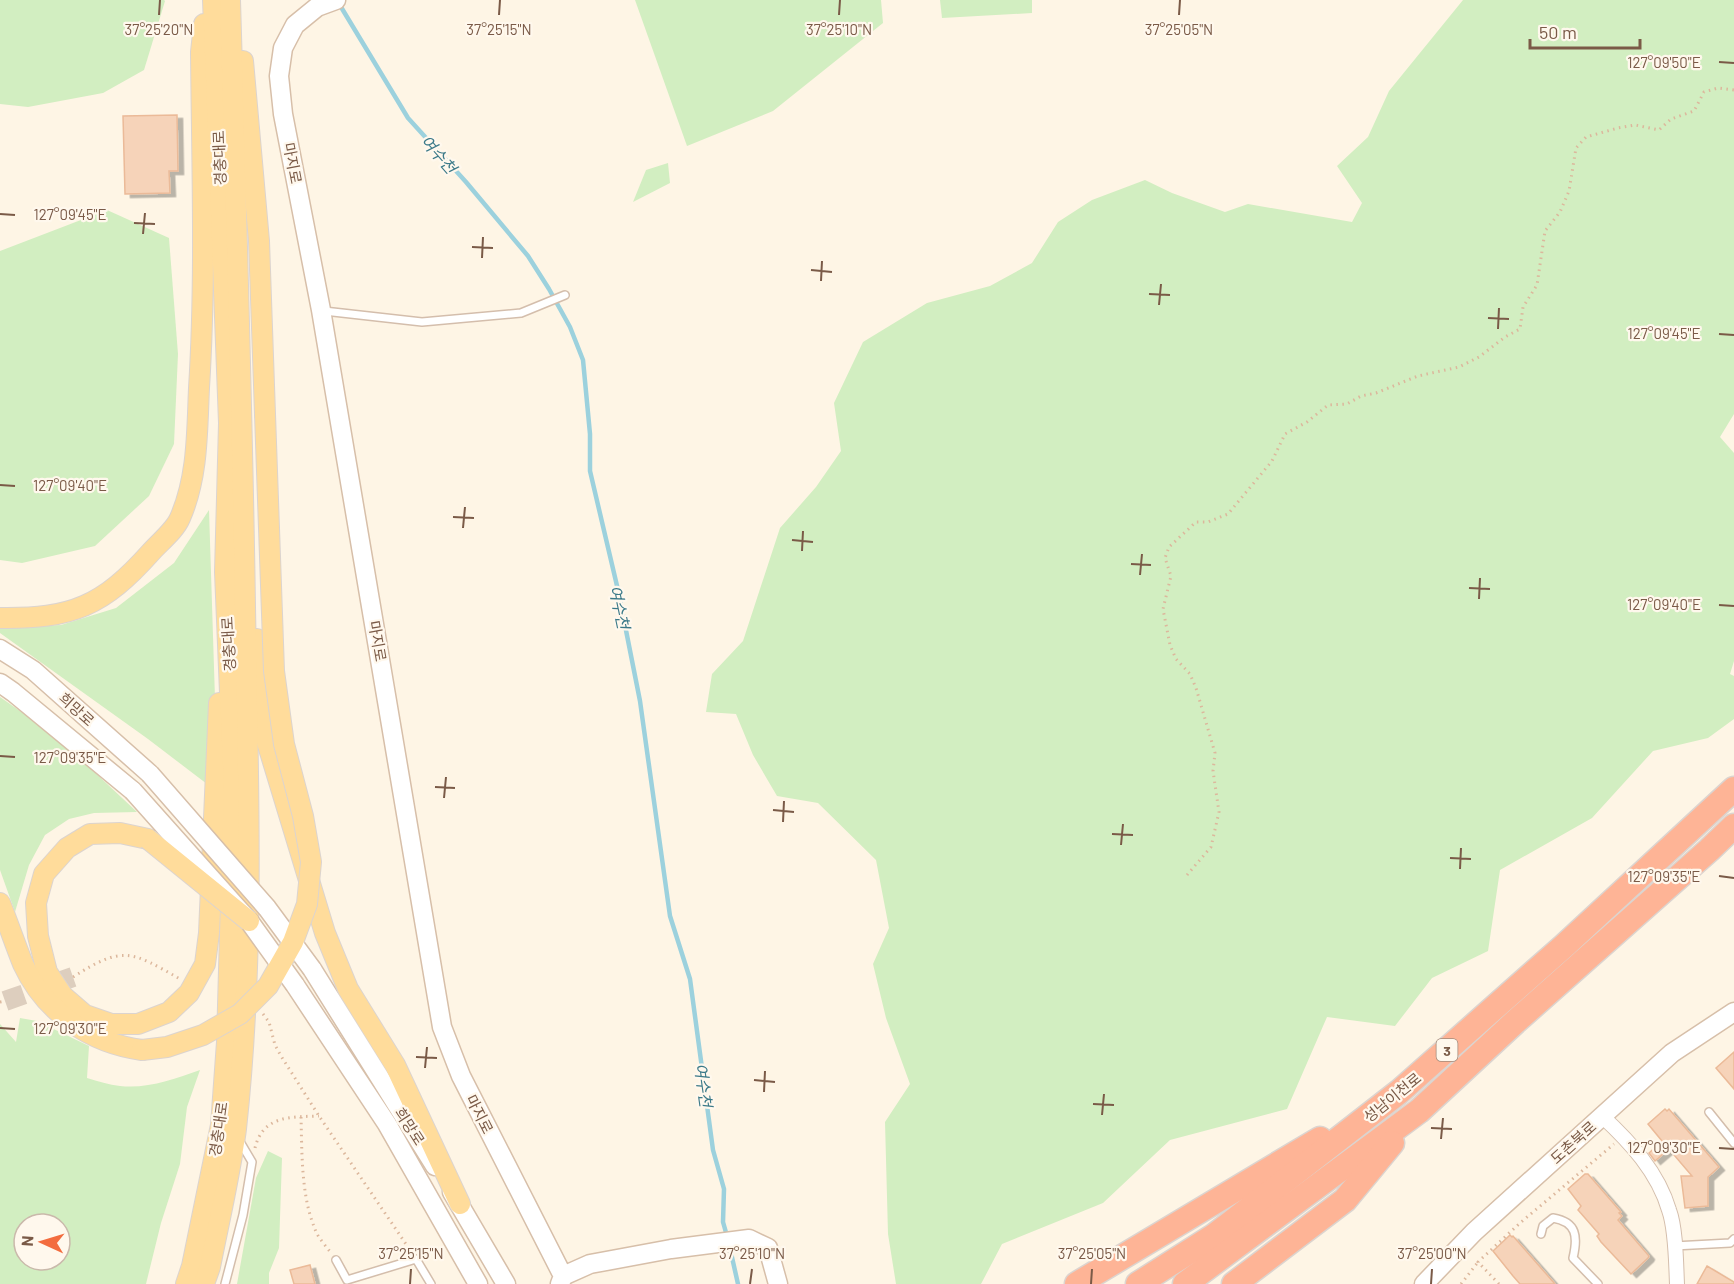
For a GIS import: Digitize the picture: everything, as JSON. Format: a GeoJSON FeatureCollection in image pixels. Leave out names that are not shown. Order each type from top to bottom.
{"type":"FeatureCollection","features":[{"type":"Feature","properties":{"kind":"highway","name":"성남이천로"},"geometry":{"type":"LineString","coordinates":[[1138,1284],[1214,1236],[1399,1092],[1573,938],[1734,789]]}},
{"type":"Feature","properties":{"kind":"highway","name":"성남이천로"},"geometry":{"type":"LineString","coordinates":[[1185,1284],[1419,1112],[1515,1022],[1734,826]]}},
{"type":"Feature","properties":{"kind":"highway"},"geometry":{"type":"LineString","coordinates":[[1077,1284],[1399,1092]]}},
{"type":"Feature","properties":{"kind":"highway"},"geometry":{"type":"LineString","coordinates":[[1234,1284],[1345,1200],[1419,1112]]}},
{"type":"Feature","properties":{"kind":"main road"},"geometry":{"type":"LineString","coordinates":[[0,618],[27,618],[70,612],[101,598],[128,578],[179,520],[194,477],[202,335],[201,52],[207,0]]}},
{"type":"Feature","properties":{"kind":"main road","name":"경충대로"},"geometry":{"type":"LineString","coordinates":[[186,1284],[192,1266],[221,1125],[227,1042],[234,789],[225,572],[229,423],[213,0]]}},
{"type":"Feature","properties":{"kind":"main road","name":"경충대로"},"geometry":{"type":"LineString","coordinates":[[204,1284],[210,1267],[235,1132],[244,1036],[248,818],[243,444],[230,0]]}},
{"type":"Feature","properties":{"kind":"main road"},"geometry":{"type":"LineString","coordinates":[[0,903],[24,965],[42,994],[66,1021],[93,1036],[123,1047],[142,1050],[167,1047],[203,1035],[240,1014],[268,986],[293,942],[307,904],[311,862],[303,816],[285,744],[274,671],[259,242],[237,0]]}},
{"type":"Feature","properties":{"kind":"main road","name":"마지로"},"geometry":{"type":"LineString","coordinates":[[336,0],[317,7],[295,25],[283,48],[279,76],[283,114],[321,310],[442,1027],[461,1076],[562,1280]]}},
{"type":"Feature","properties":{"kind":"main road"},"geometry":{"type":"LineString","coordinates":[[243,444],[267,742],[325,933],[344,980],[395,1065],[460,1204]]}},
{"type":"Feature","properties":{"kind":"main road"},"geometry":{"type":"LineString","coordinates":[[225,572],[210,921],[205,964],[189,993],[170,1012],[138,1024],[111,1024],[85,1015],[63,996],[47,972],[38,936],[36,903],[44,874],[67,848],[90,834],[120,833],[148,839],[249,921]]}},
{"type":"Feature","properties":{"kind":"main road","name":"희망로"},"geometry":{"type":"LineString","coordinates":[[0,649],[33,670],[150,774],[267,908],[312,969],[460,1204],[506,1284]]}},
{"type":"Feature","properties":{"kind":"main road","name":"희망로"},"geometry":{"type":"LineString","coordinates":[[0,683],[133,791],[249,921],[295,985],[387,1124],[478,1284]]}},
{"type":"Feature","properties":{"kind":"main road","name":"도촌북로"},"geometry":{"type":"LineString","coordinates":[[1424,1284],[1474,1232],[1672,1053],[1734,1012]]}},
{"type":"Feature","properties":{"kind":"main road"},"geometry":{"type":"LineString","coordinates":[[562,1280],[590,1264],[671,1249],[749,1239],[768,1248],[778,1284]]}},
{"type":"Feature","properties":{"kind":"street"},"geometry":{"type":"LineString","coordinates":[[1602,1116],[1629,1141],[1653,1176],[1670,1210],[1677,1284]]}},
{"type":"Feature","properties":{"kind":"lane"},"geometry":{"type":"LineString","coordinates":[[321,310],[422,322],[521,314],[562,296]]}},
{"type":"Feature","properties":{"kind":"lane"},"geometry":{"type":"LineString","coordinates":[[1709,1112],[1734,1143]]}},
{"type":"Feature","properties":{"kind":"lane"},"geometry":{"type":"LineString","coordinates":[[225,1284],[243,1215],[252,1162],[235,1132]]}},
{"type":"Feature","properties":{"kind":"lane"},"geometry":{"type":"LineString","coordinates":[[1541,1234],[1543,1226],[1553,1218],[1564,1220],[1573,1228],[1577,1241],[1573,1258],[1598,1284]]}},
{"type":"Feature","properties":{"kind":"lane"},"geometry":{"type":"LineString","coordinates":[[1674,1246],[1733,1242]]}},
{"type":"Feature","properties":{"kind":"lane"},"geometry":{"type":"LineString","coordinates":[[336,1260],[348,1282],[417,1259],[431,1284]]}},
{"type":"Feature","properties":{"kind":"path"},"geometry":{"type":"LineString","coordinates":[[1186,875],[1211,847],[1219,812],[1213,771],[1215,753],[1196,688],[1190,674],[1176,659],[1170,645],[1163,609],[1171,576],[1165,558],[1169,547],[1196,522],[1208,522],[1228,514],[1272,461],[1286,434],[1307,422],[1328,405],[1347,404],[1361,396],[1376,393],[1418,376],[1459,367],[1479,357],[1505,337],[1520,329],[1523,307],[1538,285],[1545,231],[1560,212],[1569,191],[1576,148],[1586,137],[1635,125],[1659,130],[1671,119],[1694,111],[1704,92],[1718,88],[1734,90]]}},
{"type":"Feature","properties":{"kind":"path"},"geometry":{"type":"LineString","coordinates":[[74,976],[101,960],[122,954],[143,958],[182,980]]}},
{"type":"Feature","properties":{"kind":"path"},"geometry":{"type":"LineString","coordinates":[[0,1002],[5,1001]]}},
{"type":"Feature","properties":{"kind":"path"},"geometry":{"type":"LineString","coordinates":[[263,1014],[269,1022],[275,1045],[281,1056],[319,1116],[417,1259]]}},
{"type":"Feature","properties":{"kind":"path"},"geometry":{"type":"LineString","coordinates":[[252,1162],[257,1137],[265,1127],[285,1119],[319,1116]]}},
{"type":"Feature","properties":{"kind":"path"},"geometry":{"type":"LineString","coordinates":[[301,1117],[303,1168],[310,1213],[315,1231],[336,1260]]}},
{"type":"Feature","properties":{"kind":"path"},"geometry":{"type":"LineString","coordinates":[[1461,1284],[1478,1262],[1520,1223],[1624,1136]]}},
{"type":"Feature","properties":{"kind":"path"},"geometry":{"type":"LineString","coordinates":[[1478,1262],[1499,1284]]}},
{"type":"Feature","properties":{"kind":"green space"},"geometry":{"type":"Polygon","coordinates":[[[0,0],[165,1],[144,70],[103,93],[28,107],[0,104],[0,0]]]}},
{"type":"Feature","properties":{"kind":"green space"},"geometry":{"type":"Polygon","coordinates":[[[635,0],[881,0],[883,23],[773,111],[687,146],[635,0]]]}},
{"type":"Feature","properties":{"kind":"green space"},"geometry":{"type":"Polygon","coordinates":[[[940,0],[1032,0],[1032,13],[942,18],[940,0]]]}},
{"type":"Feature","properties":{"kind":"green space"},"geometry":{"type":"Polygon","coordinates":[[[1463,0],[1734,0],[1734,414],[1720,437],[1734,453],[1734,661],[1730,674],[1734,676],[1734,719],[1708,738],[1653,751],[1592,818],[1500,870],[1488,951],[1432,978],[1395,1026],[1327,1017],[1287,1109],[1170,1140],[1103,1203],[1002,1244],[981,1284],[896,1284],[888,1234],[885,1122],[910,1084],[886,1018],[873,964],[889,928],[876,860],[818,803],[777,796],[753,755],[736,714],[706,712],[712,674],[743,641],[780,528],[816,487],[841,451],[834,403],[863,342],[927,303],[990,286],[1032,263],[1058,222],[1092,200],[1145,180],[1172,193],[1225,212],[1248,204],[1352,222],[1362,203],[1337,166],[1368,137],[1389,91],[1463,0]]]}},
{"type":"Feature","properties":{"kind":"green space"},"geometry":{"type":"Polygon","coordinates":[[[668,163],[670,183],[633,202],[646,170],[668,163]]]}},
{"type":"Feature","properties":{"kind":"green space"},"geometry":{"type":"Polygon","coordinates":[[[107,210],[169,238],[178,354],[174,444],[149,496],[95,546],[22,563],[0,560],[0,251],[107,210]]]}},
{"type":"Feature","properties":{"kind":"green space"},"geometry":{"type":"Polygon","coordinates":[[[209,510],[215,699],[207,784],[0,633],[0,628],[61,625],[116,608],[174,563],[209,510]]]}},
{"type":"Feature","properties":{"kind":"green space"},"geometry":{"type":"Polygon","coordinates":[[[0,697],[57,737],[137,812],[94,813],[69,819],[45,835],[29,865],[15,912],[0,870],[0,697]]]}},
{"type":"Feature","properties":{"kind":"green space"},"geometry":{"type":"Polygon","coordinates":[[[20,1018],[37,1021],[89,1046],[87,1078],[108,1084],[130,1087],[151,1085],[200,1070],[187,1107],[180,1164],[161,1223],[146,1284],[0,1284],[0,1024],[16,1042],[20,1018]]]}},
{"type":"Feature","properties":{"kind":"green space"},"geometry":{"type":"Polygon","coordinates":[[[268,1151],[282,1158],[279,1248],[269,1273],[269,1284],[237,1284],[256,1178],[268,1151]]]}},
{"type":"Feature","properties":{"kind":"building"},"geometry":{"type":"Polygon","coordinates":[[[177,115],[178,171],[169,171],[170,193],[125,194],[123,116],[177,115]]]}},
{"type":"Feature","properties":{"kind":"building"},"geometry":{"type":"Polygon","coordinates":[[[1734,1052],[1734,1089],[1716,1068],[1734,1052]]]}},
{"type":"Feature","properties":{"kind":"building"},"geometry":{"type":"Polygon","coordinates":[[[1665,1109],[1667,1111],[1669,1109],[1719,1167],[1708,1177],[1708,1206],[1685,1208],[1681,1176],[1692,1176],[1669,1149],[1655,1161],[1649,1153],[1662,1141],[1648,1124],[1665,1109]]]}},
{"type":"Feature","properties":{"kind":"building"},"geometry":{"type":"Polygon","coordinates":[[[1588,1174],[1621,1212],[1619,1213],[1622,1216],[1618,1220],[1649,1256],[1631,1274],[1601,1242],[1597,1236],[1599,1234],[1578,1210],[1581,1206],[1568,1189],[1588,1174]]]}},
{"type":"Feature","properties":{"kind":"building"},"geometry":{"type":"Polygon","coordinates":[[[1510,1235],[1555,1284],[1520,1284],[1493,1251],[1510,1235]]]}},
{"type":"Feature","properties":{"kind":"building"},"geometry":{"type":"Polygon","coordinates":[[[310,1265],[315,1284],[294,1284],[290,1270],[310,1265]]]}},
{"type":"Feature","properties":{"kind":"building"},"geometry":{"type":"Polygon","coordinates":[[[1707,1266],[1734,1282],[1734,1284],[1697,1284],[1707,1266]]]}},
{"type":"Feature","properties":{"kind":"waterway","name":"여수천"},"geometry":{"type":"LineString","coordinates":[[338,2],[408,118],[528,256],[570,327],[583,360],[590,434],[590,471],[618,590],[640,701],[670,916],[690,979],[713,1150],[724,1189],[723,1222],[727,1236]]}},
{"type":"Feature","properties":{"kind":"waterway","name":"여수천"},"geometry":{"type":"LineString","coordinates":[[729,1244],[738,1284]]}},
{"type":"Feature","properties":{"kind":"tunnel"},"geometry":{"type":"LineString","coordinates":[[5,1001],[73,977]]}}]}
